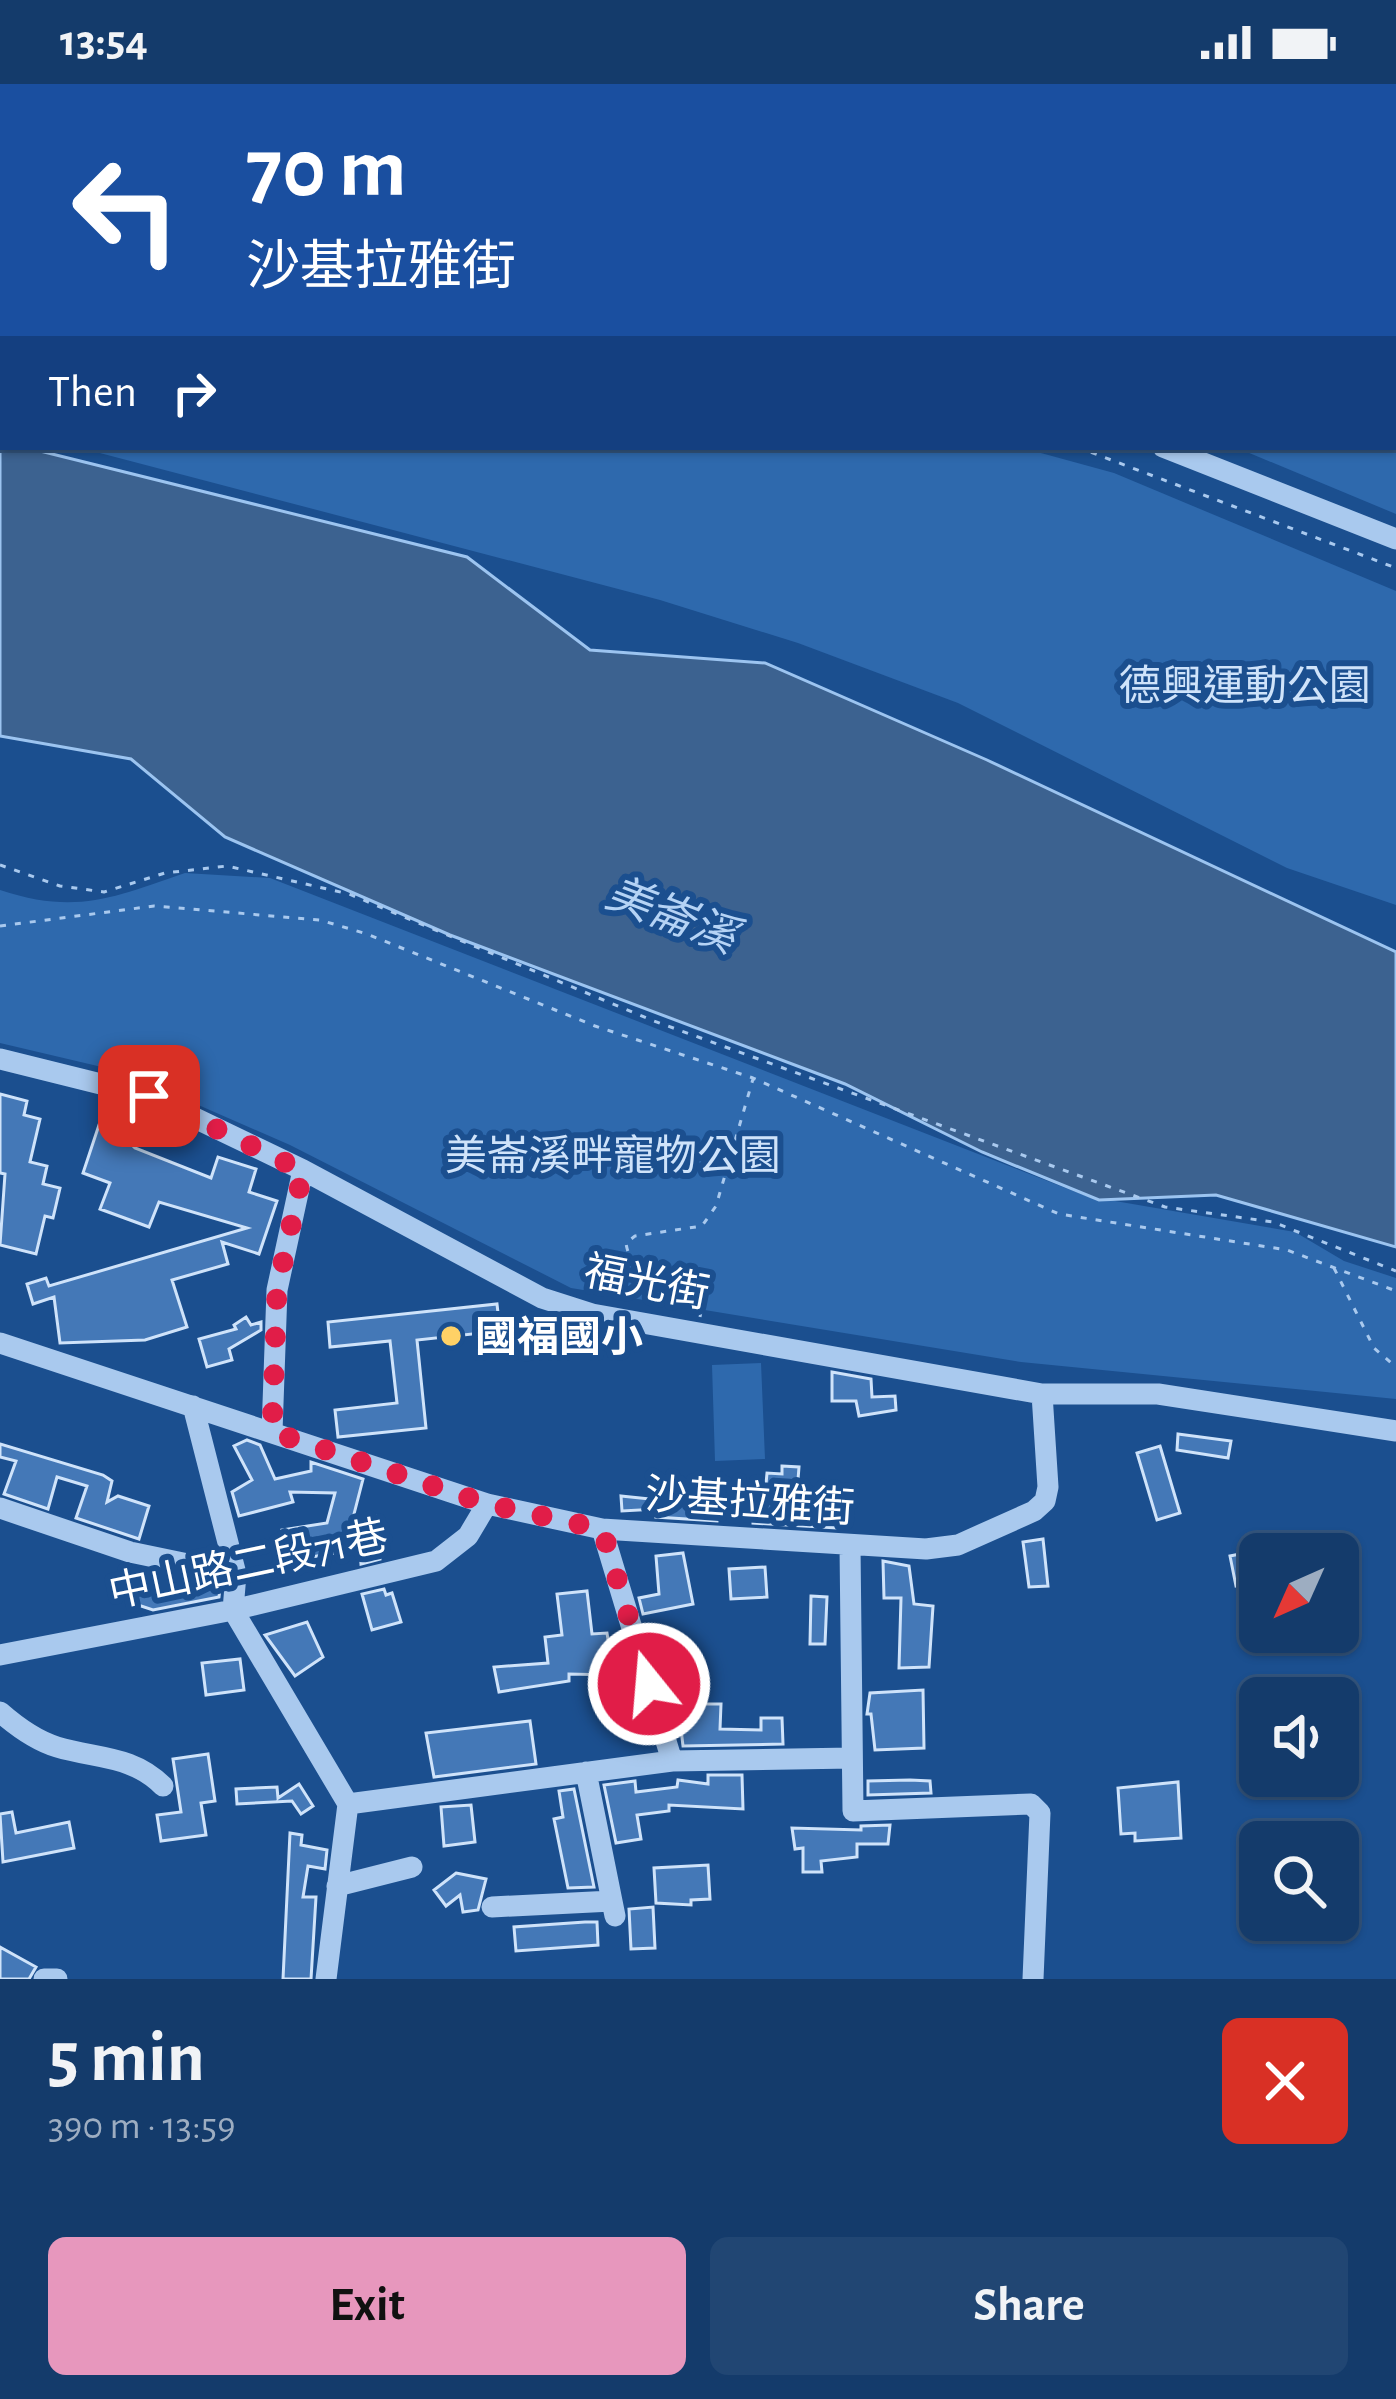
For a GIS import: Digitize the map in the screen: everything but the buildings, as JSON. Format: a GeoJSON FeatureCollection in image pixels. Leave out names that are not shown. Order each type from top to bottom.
{"type":"FeatureCollection","features":[{"type":"Feature","properties":{"kind":"street"},"geometry":{"type":"LineString","coordinates":[[1171,450],[1396,539]]}},
{"type":"Feature","properties":{"kind":"street","name":"福光街"},"geometry":{"type":"LineString","coordinates":[[0,1059],[149,1096],[303,1171],[542,1298],[592,1314],[1042,1394],[1158,1394],[1396,1431]]}},
{"type":"Feature","properties":{"kind":"street"},"geometry":{"type":"LineString","coordinates":[[272,1432],[277,1290],[303,1171]]}},
{"type":"Feature","properties":{"kind":"street","name":"沙基拉雅街"},"geometry":{"type":"LineString","coordinates":[[0,1343],[487,1504],[602,1529],[850,1546],[958,1545],[1034,1511],[1045,1501],[1048,1487],[1042,1394]]}},
{"type":"Feature","properties":{"kind":"street"},"geometry":{"type":"LineString","coordinates":[[193,1406],[236,1574],[233,1610],[348,1804],[326,1979]]}},
{"type":"Feature","properties":{"kind":"street","name":"中山路二段71巷"},"geometry":{"type":"LineString","coordinates":[[0,1654],[233,1610],[436,1561],[468,1536],[487,1504]]}},
{"type":"Feature","properties":{"kind":"street"},"geometry":{"type":"LineString","coordinates":[[0,1508],[130,1552],[236,1574]]}},
{"type":"Feature","properties":{"kind":"street"},"geometry":{"type":"LineString","coordinates":[[602,1529],[673,1760]]}},
{"type":"Feature","properties":{"kind":"street"},"geometry":{"type":"LineString","coordinates":[[850,1546],[853,1811],[1031,1804],[1040,1813],[1033,1979]]}},
{"type":"Feature","properties":{"kind":"street"},"geometry":{"type":"LineString","coordinates":[[0,1712],[56,1747],[147,1770],[163,1786]]}},
{"type":"Feature","properties":{"kind":"street"},"geometry":{"type":"LineString","coordinates":[[348,1804],[673,1760],[852,1758]]}},
{"type":"Feature","properties":{"kind":"street"},"geometry":{"type":"LineString","coordinates":[[491,1906],[614,1908],[586,1772]]}},
{"type":"Feature","properties":{"kind":"street"},"geometry":{"type":"LineString","coordinates":[[337,1886],[412,1868]]}},
{"type":"Feature","properties":{"kind":"street"},"geometry":{"type":"LineString","coordinates":[[44,1979],[57,1979]]}},
{"type":"Feature","properties":{"kind":"path"},"geometry":{"type":"LineString","coordinates":[[1085,450],[1396,568]]}},
{"type":"Feature","properties":{"kind":"path"},"geometry":{"type":"LineString","coordinates":[[0,865],[60,886],[104,892],[165,873],[227,866],[349,894],[655,1021],[1165,1207],[1273,1222],[1396,1271]]}},
{"type":"Feature","properties":{"kind":"path"},"geometry":{"type":"LineString","coordinates":[[0,926],[154,906],[320,920],[388,942],[595,1026],[753,1078],[1059,1214],[1123,1227],[1230,1237],[1333,1266],[1396,1291]]}},
{"type":"Feature","properties":{"kind":"path"},"geometry":{"type":"LineString","coordinates":[[698,1330],[702,1307],[691,1294],[641,1269],[628,1255],[626,1243],[635,1236],[702,1226],[716,1206],[753,1078]]}},
{"type":"Feature","properties":{"kind":"path"},"geometry":{"type":"LineString","coordinates":[[1333,1266],[1374,1348],[1396,1367]]}},
{"type":"Feature","properties":{"kind":"green space","name":"德興運動公園"},"geometry":{"type":"Polygon","coordinates":[[[88,450],[1030,450],[1114,473],[1396,591],[1396,905],[1287,868],[958,703],[798,643],[660,600],[88,450]]]}},
{"type":"Feature","properties":{"kind":"green space"},"geometry":{"type":"Polygon","coordinates":[[[1242,450],[1396,450],[1396,514],[1242,450]]]}},
{"type":"Feature","properties":{"kind":"green space","name":"美崙溪畔寵物公園"},"geometry":{"type":"Polygon","coordinates":[[[185,873],[270,878],[1086,1196],[1295,1232],[1344,1261],[1396,1278],[1396,1399],[1021,1362],[571,1288],[290,1145],[123,1072],[0,1043],[0,890],[73,902],[114,896],[185,873]]]}},
{"type":"Feature","properties":{"kind":"green space"},"geometry":{"type":"Polygon","coordinates":[[[761,1363],[765,1459],[715,1461],[712,1365],[761,1363]]]}},
{"type":"Feature","properties":{"kind":"water","name":"美崙溪"},"geometry":{"type":"Polygon","coordinates":[[[0,450],[36,450],[467,557],[590,650],[765,663],[987,760],[1396,952],[1396,1247],[1216,1195],[1099,1200],[982,1152],[845,1084],[450,935],[225,837],[131,759],[0,736],[0,450]]]}},
{"type":"Feature","properties":{"kind":"place","name":"國福國小"},"geometry":{"type":"Point","coordinates":[451,1336]}},
{"type":"Feature","properties":{"kind":"route"},"geometry":{"type":"LineString","coordinates":[[149,1096],[303,1171],[277,1290],[272,1432],[487,1504],[602,1529],[649,1684]]}}]}
